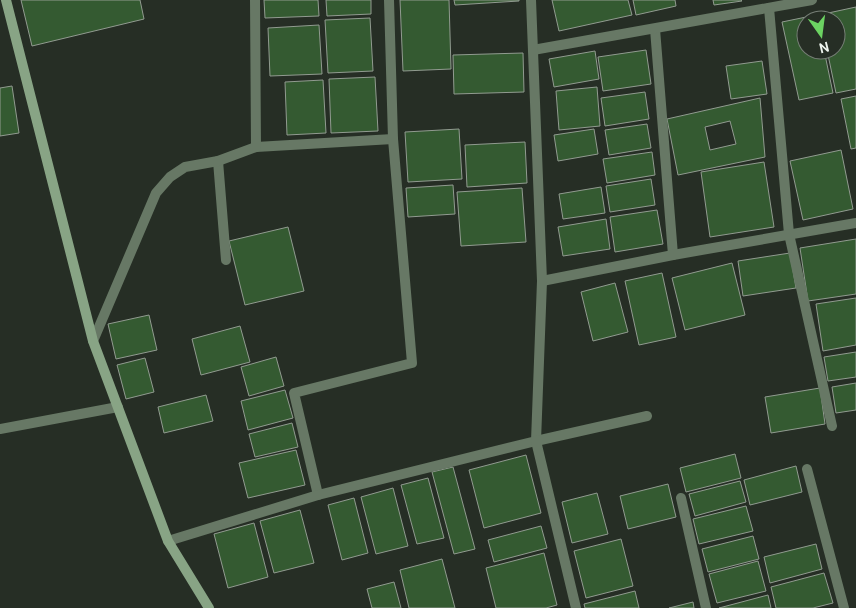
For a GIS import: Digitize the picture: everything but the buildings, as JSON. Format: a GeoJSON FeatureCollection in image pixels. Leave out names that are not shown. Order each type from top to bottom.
{"type":"FeatureCollection","features":[{"type":"Feature","properties":{"kind":"street"},"geometry":{"type":"LineString","coordinates":[[255,0],[256,147]]}},
{"type":"Feature","properties":{"kind":"street"},"geometry":{"type":"LineString","coordinates":[[318,495],[294,393],[412,363],[393,139],[389,0]]}},
{"type":"Feature","properties":{"kind":"street"},"geometry":{"type":"LineString","coordinates":[[531,0],[542,281],[536,441],[576,608]]}},
{"type":"Feature","properties":{"kind":"street"},"geometry":{"type":"LineString","coordinates":[[533,50],[812,0]]}},
{"type":"Feature","properties":{"kind":"street"},"geometry":{"type":"LineString","coordinates":[[5,4],[93,341],[168,542],[209,608]]}},
{"type":"Feature","properties":{"kind":"street"},"geometry":{"type":"LineString","coordinates":[[769,8],[789,234],[832,426]]}},
{"type":"Feature","properties":{"kind":"street"},"geometry":{"type":"LineString","coordinates":[[655,29],[673,255]]}},
{"type":"Feature","properties":{"kind":"street"},"geometry":{"type":"LineString","coordinates":[[93,341],[156,193],[170,177],[185,167],[218,161],[256,147],[393,139]]}},
{"type":"Feature","properties":{"kind":"street"},"geometry":{"type":"LineString","coordinates":[[218,161],[226,260]]}},
{"type":"Feature","properties":{"kind":"street"},"geometry":{"type":"LineString","coordinates":[[542,281],[673,255],[856,223]]}},
{"type":"Feature","properties":{"kind":"street"},"geometry":{"type":"LineString","coordinates":[[0,430],[118,407]]}},
{"type":"Feature","properties":{"kind":"street"},"geometry":{"type":"LineString","coordinates":[[168,542],[318,495],[536,441],[647,416]]}},
{"type":"Feature","properties":{"kind":"street"},"geometry":{"type":"LineString","coordinates":[[807,469],[844,608]]}},
{"type":"Feature","properties":{"kind":"street"},"geometry":{"type":"LineString","coordinates":[[680,498],[706,608]]}}]}
